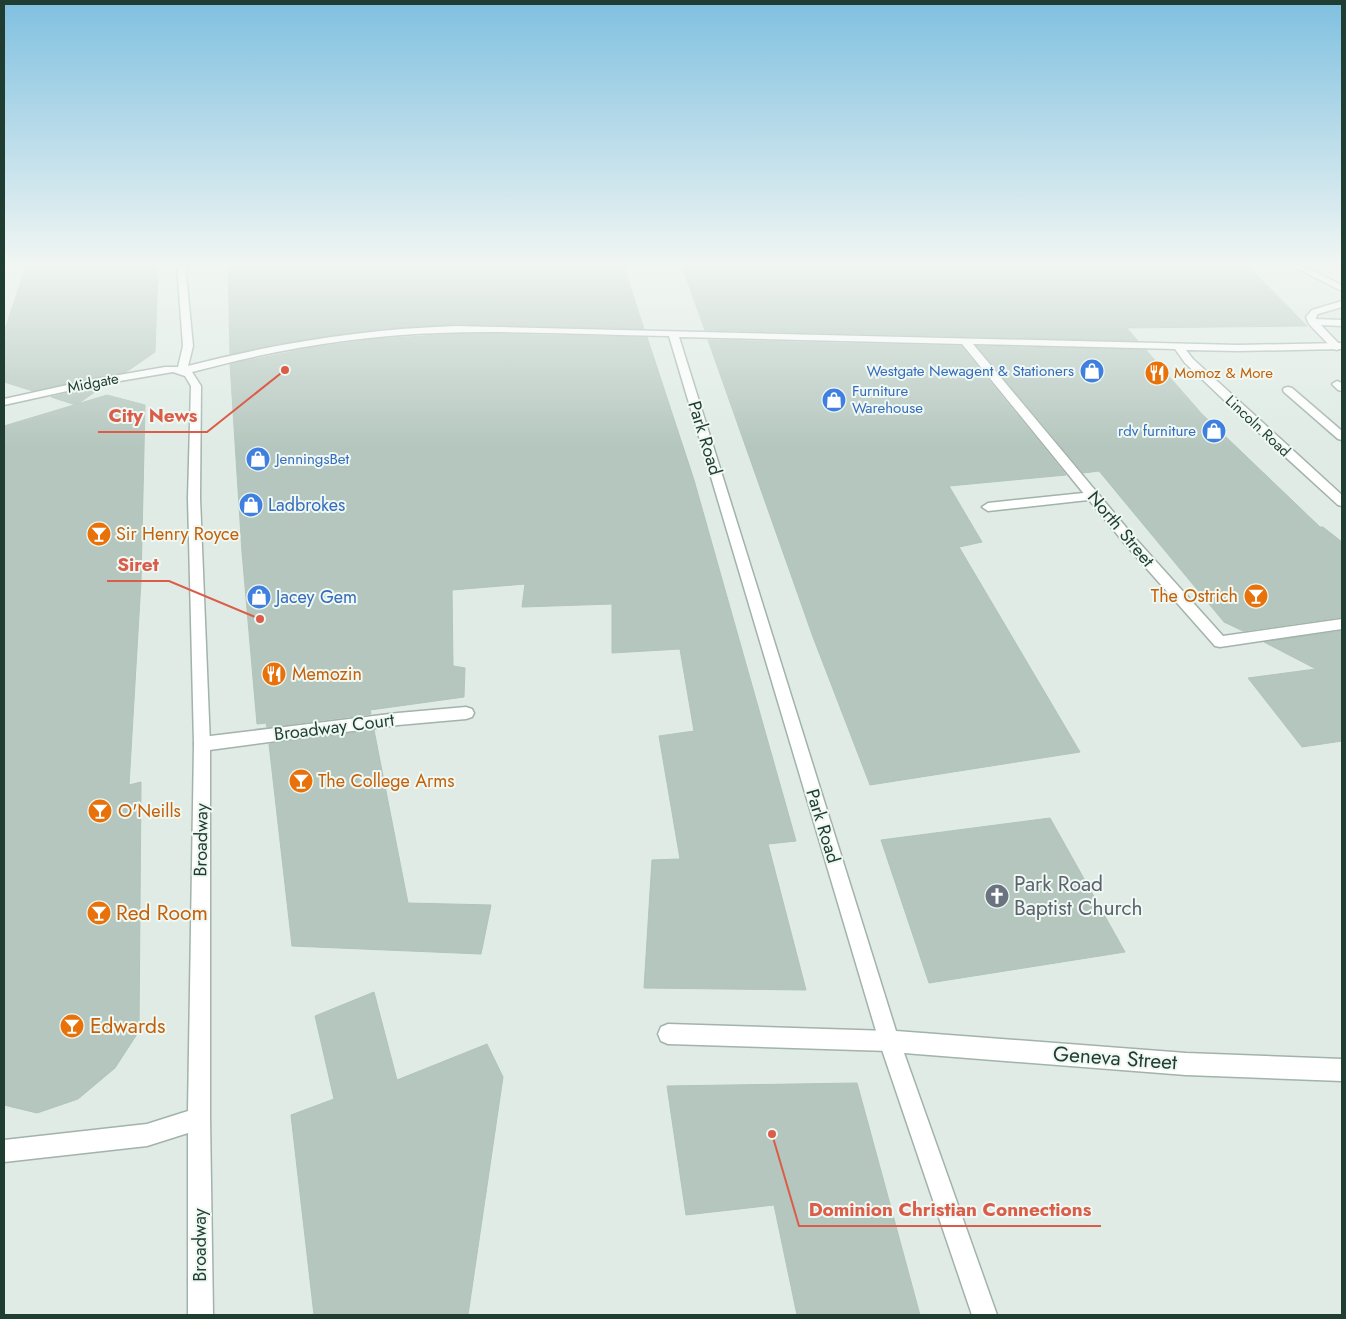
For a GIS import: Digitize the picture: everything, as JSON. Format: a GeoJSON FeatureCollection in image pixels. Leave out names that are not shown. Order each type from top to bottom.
{"type":"FeatureCollection","features":[{"type":"Feature","properties":{"kind":"street"},"geometry":{"type":"LineString","coordinates":[[182,371],[188,346],[186,326]]}},
{"type":"Feature","properties":{"kind":"street"},"geometry":{"type":"LineString","coordinates":[[1316,326],[1340,347]]}},
{"type":"Feature","properties":{"kind":"street","name":"Midgate"},"geometry":{"type":"LineString","coordinates":[[4,402],[116,378],[165,370],[182,371],[224,359],[322,342],[419,330],[494,329],[673,332],[1238,348],[1340,347]]}},
{"type":"Feature","properties":{"kind":"street","name":"Park Road"},"geometry":{"type":"LineString","coordinates":[[673,332],[888,1040],[984,1315]]}},
{"type":"Feature","properties":{"kind":"street","name":"North Street"},"geometry":{"type":"LineString","coordinates":[[965,341],[1130,541],[1220,642],[1342,624]]}},
{"type":"Feature","properties":{"kind":"street","name":"Lincoln Road"},"geometry":{"type":"LineString","coordinates":[[1178,346],[1189,361],[1342,502]]}},
{"type":"Feature","properties":{"kind":"street","name":"Broadway"},"geometry":{"type":"LineString","coordinates":[[182,371],[189,374],[196,386],[194,498],[202,744],[199,1118],[200,1315]]}},
{"type":"Feature","properties":{"kind":"street"},"geometry":{"type":"LineString","coordinates":[[1288,390],[1342,437]]}},
{"type":"Feature","properties":{"kind":"street"},"geometry":{"type":"LineString","coordinates":[[988,507],[1093,496]]}},
{"type":"Feature","properties":{"kind":"street","name":"Broadway Court"},"geometry":{"type":"LineString","coordinates":[[202,744],[398,719],[466,713]]}},
{"type":"Feature","properties":{"kind":"street","name":"Geneva Street"},"geometry":{"type":"LineString","coordinates":[[668,1034],[888,1040],[1186,1064],[1342,1070]]}},
{"type":"Feature","properties":{"kind":"street"},"geometry":{"type":"LineString","coordinates":[[4,1151],[147,1135],[199,1118]]}},
{"type":"Feature","properties":{"kind":"building"},"geometry":{"type":"Polygon","coordinates":[[[6,326],[156,326],[155,352],[126,372],[33,391],[4,382],[4,332],[6,326]]]}},
{"type":"Feature","properties":{"kind":"building"},"geometry":{"type":"Polygon","coordinates":[[[229,326],[430,326],[321,337],[230,354],[229,326]]]}},
{"type":"Feature","properties":{"kind":"building"},"geometry":{"type":"Polygon","coordinates":[[[514,326],[643,326],[644,329],[514,326]]]}},
{"type":"Feature","properties":{"kind":"building"},"geometry":{"type":"Polygon","coordinates":[[[703,326],[1307,326],[1127,328],[1138,341],[705,330],[703,326]]]}},
{"type":"Feature","properties":{"kind":"building"},"geometry":{"type":"Polygon","coordinates":[[[496,334],[647,337],[694,480],[796,841],[768,844],[806,990],[644,988],[652,860],[680,859],[659,736],[694,731],[680,649],[612,653],[612,604],[522,607],[525,584],[452,590],[453,666],[465,668],[464,697],[370,710],[371,714],[267,727],[266,723],[257,724],[242,552],[230,364],[315,347],[376,339],[496,334]]]}},
{"type":"Feature","properties":{"kind":"building"},"geometry":{"type":"Polygon","coordinates":[[[708,340],[961,346],[1066,475],[949,486],[982,542],[959,547],[1080,752],[870,785],[813,637],[708,340]]]}},
{"type":"Feature","properties":{"kind":"building"},"geometry":{"type":"Polygon","coordinates":[[[977,346],[1146,350],[1201,413],[1320,527],[1323,527],[1342,542],[1342,617],[1243,631],[1224,622],[1099,471],[1083,473],[977,346]]]}},
{"type":"Feature","properties":{"kind":"building"},"geometry":{"type":"Polygon","coordinates":[[[105,385],[76,405],[51,397],[90,388],[105,385]]]}},
{"type":"Feature","properties":{"kind":"building"},"geometry":{"type":"Polygon","coordinates":[[[107,395],[145,405],[141,581],[129,785],[141,782],[139,1031],[115,1068],[78,1099],[37,1113],[4,1105],[4,426],[107,395]]]}},
{"type":"Feature","properties":{"kind":"building"},"geometry":{"type":"Polygon","coordinates":[[[1342,631],[1342,741],[1302,747],[1248,678],[1316,669],[1264,642],[1342,631]]]}},
{"type":"Feature","properties":{"kind":"building"},"geometry":{"type":"Polygon","coordinates":[[[374,730],[408,903],[491,905],[481,954],[292,946],[269,744],[374,730]]]}},
{"type":"Feature","properties":{"kind":"building","name":"Park Road Baptist Church"},"geometry":{"type":"Polygon","coordinates":[[[1050,818],[1125,952],[929,983],[881,840],[1050,818]]]}},
{"type":"Feature","properties":{"kind":"building"},"geometry":{"type":"Polygon","coordinates":[[[374,992],[397,1080],[487,1044],[503,1077],[468,1315],[314,1315],[291,1115],[334,1099],[315,1016],[374,992]]]}},
{"type":"Feature","properties":{"kind":"building"},"geometry":{"type":"Polygon","coordinates":[[[857,1083],[920,1315],[797,1315],[774,1205],[686,1215],[667,1086],[857,1083]]]}},
{"type":"Feature","properties":{"kind":"place","name":"City News"},"geometry":{"type":"Point","coordinates":[285,370]}},
{"type":"Feature","properties":{"kind":"place","name":"Westgate Newagent & Stationers"},"geometry":{"type":"Point","coordinates":[1092,371]}},
{"type":"Feature","properties":{"kind":"place","name":"Momoz & More"},"geometry":{"type":"Point","coordinates":[1157,373]}},
{"type":"Feature","properties":{"kind":"place","name":"Furniture Warehouse"},"geometry":{"type":"Point","coordinates":[834,400]}},
{"type":"Feature","properties":{"kind":"place","name":"rdv furniture"},"geometry":{"type":"Point","coordinates":[1214,431]}},
{"type":"Feature","properties":{"kind":"place","name":"JenningsBet"},"geometry":{"type":"Point","coordinates":[258,459]}},
{"type":"Feature","properties":{"kind":"place","name":"Ladbrokes"},"geometry":{"type":"Point","coordinates":[251,505]}},
{"type":"Feature","properties":{"kind":"place","name":"Sir Henry Royce"},"geometry":{"type":"Point","coordinates":[99,534]}},
{"type":"Feature","properties":{"kind":"place","name":"The Ostrich"},"geometry":{"type":"Point","coordinates":[1256,596]}},
{"type":"Feature","properties":{"kind":"place","name":"Jacey Gem"},"geometry":{"type":"Point","coordinates":[259,597]}},
{"type":"Feature","properties":{"kind":"place","name":"Siret"},"geometry":{"type":"Point","coordinates":[260,619]}},
{"type":"Feature","properties":{"kind":"place","name":"Memozin"},"geometry":{"type":"Point","coordinates":[274,674]}},
{"type":"Feature","properties":{"kind":"place","name":"The College Arms"},"geometry":{"type":"Point","coordinates":[301,781]}},
{"type":"Feature","properties":{"kind":"place","name":"O'Neills"},"geometry":{"type":"Point","coordinates":[100,811]}},
{"type":"Feature","properties":{"kind":"place","name":"Park Road Baptist Church"},"geometry":{"type":"Point","coordinates":[997,896]}},
{"type":"Feature","properties":{"kind":"place","name":"Red Room"},"geometry":{"type":"Point","coordinates":[99,913]}},
{"type":"Feature","properties":{"kind":"place","name":"Edwards"},"geometry":{"type":"Point","coordinates":[72,1026]}},
{"type":"Feature","properties":{"kind":"place","name":"Dominion Christian Connections"},"geometry":{"type":"Point","coordinates":[772,1134]}}]}
